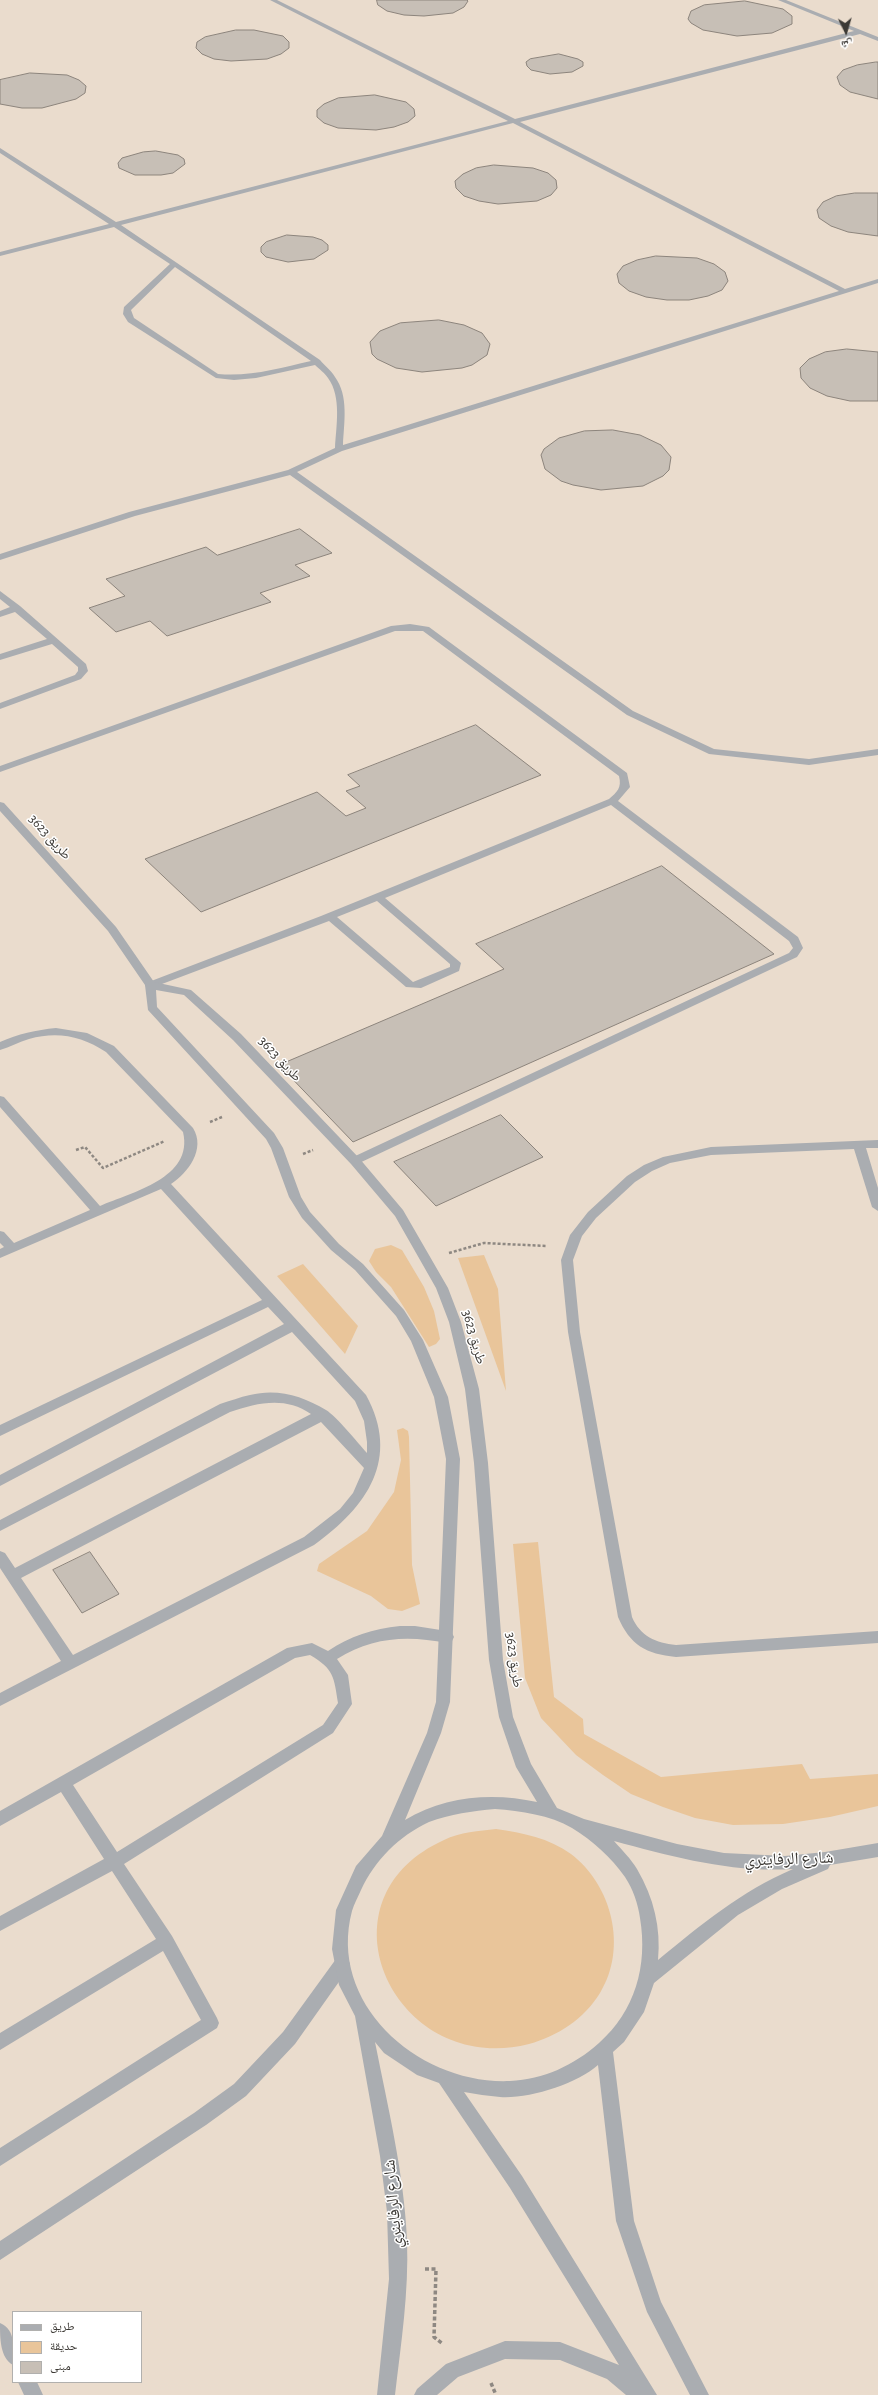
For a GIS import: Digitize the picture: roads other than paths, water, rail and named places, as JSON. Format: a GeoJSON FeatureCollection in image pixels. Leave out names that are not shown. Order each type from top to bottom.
{"type":"FeatureCollection","features":[{"type":"Feature","properties":{"kind":"street"},"geometry":{"type":"LineString","coordinates":[[273,0],[514,121],[846,292]]}},
{"type":"Feature","properties":{"kind":"street"},"geometry":{"type":"LineString","coordinates":[[781,0],[878,39]]}},
{"type":"Feature","properties":{"kind":"street"},"geometry":{"type":"LineString","coordinates":[[0,254],[116,226],[859,32]]}},
{"type":"Feature","properties":{"kind":"street"},"geometry":{"type":"LineString","coordinates":[[0,150],[150,247],[317,362],[334,380],[340,400],[339,449]]}},
{"type":"Feature","properties":{"kind":"street"},"geometry":{"type":"LineString","coordinates":[[174,264],[127,309],[127,314],[132,320],[216,376],[234,378],[256,376],[317,362]]}},
{"type":"Feature","properties":{"kind":"street"},"geometry":{"type":"LineString","coordinates":[[0,557],[132,514],[291,472],[339,449],[878,281]]}},
{"type":"Feature","properties":{"kind":"street"},"geometry":{"type":"LineString","coordinates":[[291,472],[630,713],[705,749],[712,752],[809,762],[878,752]]}},
{"type":"Feature","properties":{"kind":"street"},"geometry":{"type":"LineString","coordinates":[[0,594],[83,666],[83,671],[78,677],[0,706]]}},
{"type":"Feature","properties":{"kind":"street"},"geometry":{"type":"LineString","coordinates":[[0,614],[17,608]]}},
{"type":"Feature","properties":{"kind":"street"},"geometry":{"type":"LineString","coordinates":[[0,769],[387,631],[410,627],[426,629],[624,775],[626,784],[624,792],[612,801],[377,896],[331,917],[150,985]]}},
{"type":"Feature","properties":{"kind":"street"},"geometry":{"type":"LineString","coordinates":[[0,657],[54,640]]}},
{"type":"Feature","properties":{"kind":"street"},"geometry":{"type":"LineString","coordinates":[[356,1161],[793,955],[798,948],[794,939],[612,801]]}},
{"type":"Feature","properties":{"kind":"street","name":"طريق 3623"},"geometry":{"type":"LineString","coordinates":[[0,805],[112,929],[150,985],[152,1008],[270,1136],[283,1164],[295,1197],[310,1220],[335,1247],[359,1267],[400,1313],[417,1340],[441,1397],[453,1459],[447,1637],[443,1702],[434,1733],[389,1839]]}},
{"type":"Feature","properties":{"kind":"street"},"geometry":{"type":"LineString","coordinates":[[331,917],[410,985],[417,986],[456,970],[456,963],[377,896]]}},
{"type":"Feature","properties":{"kind":"street","name":"طريق 3623"},"geometry":{"type":"LineString","coordinates":[[150,985],[187,992],[237,1037],[334,1140],[356,1161],[399,1213],[442,1288],[455,1322],[472,1389],[481,1463],[496,1660],[506,1717],[524,1768],[552,1812]]}},
{"type":"Feature","properties":{"kind":"street"},"geometry":{"type":"LineString","coordinates":[[0,1046],[22,1037],[55,1031],[87,1035],[110,1049],[189,1131],[192,1150],[189,1159],[174,1176],[163,1183],[0,1254]]}},
{"type":"Feature","properties":{"kind":"street"},"geometry":{"type":"LineString","coordinates":[[0,1100],[98,1211]]}},
{"type":"Feature","properties":{"kind":"street"},"geometry":{"type":"LineString","coordinates":[[878,1144],[711,1151],[667,1160],[648,1168],[631,1179],[583,1225],[571,1247],[567,1273],[574,1332],[629,1628],[648,1646],[662,1650],[676,1651],[878,1637]]}},
{"type":"Feature","properties":{"kind":"street"},"geometry":{"type":"LineString","coordinates":[[859,1145],[878,1207]]}},
{"type":"Feature","properties":{"kind":"street"},"geometry":{"type":"LineString","coordinates":[[0,1700],[309,1541],[343,1516],[356,1501],[372,1468],[375,1450],[374,1432],[369,1414],[361,1398],[270,1301],[163,1183]]}},
{"type":"Feature","properties":{"kind":"street"},"geometry":{"type":"LineString","coordinates":[[0,1235],[12,1249]]}},
{"type":"Feature","properties":{"kind":"street"},"geometry":{"type":"LineString","coordinates":[[0,1431],[270,1301]]}},
{"type":"Feature","properties":{"kind":"street"},"geometry":{"type":"LineString","coordinates":[[0,1481],[294,1325]]}},
{"type":"Feature","properties":{"kind":"street"},"geometry":{"type":"LineString","coordinates":[[0,1526],[241,1402],[258,1398],[293,1400],[309,1406],[323,1414],[372,1468]]}},
{"type":"Feature","properties":{"kind":"street"},"geometry":{"type":"LineString","coordinates":[[12,1576],[323,1414]]}},
{"type":"Feature","properties":{"kind":"street"},"geometry":{"type":"LineString","coordinates":[[0,1557],[70,1663]]}},
{"type":"Feature","properties":{"kind":"street"},"geometry":{"type":"LineString","coordinates":[[328,1658],[345,1646],[384,1632],[405,1630],[426,1632],[447,1637]]}},
{"type":"Feature","properties":{"kind":"street"},"geometry":{"type":"LineString","coordinates":[[0,1819],[292,1652],[312,1649],[328,1658],[341,1676],[345,1704],[328,1729],[115,1861],[0,1924]]}},
{"type":"Feature","properties":{"kind":"street"},"geometry":{"type":"LineString","coordinates":[[0,2158],[211,2023],[166,1941],[115,1861],[62,1783]]}},
{"type":"Feature","properties":{"kind":"street"},"geometry":{"type":"LineString","coordinates":[[495,1802],[524,1804],[552,1812],[578,1824],[601,1840],[619,1859],[634,1879],[645,1902],[651,1926],[653,1952],[650,1977],[640,2004],[625,2030],[604,2052],[582,2067],[557,2079],[530,2087],[502,2089],[473,2087],[446,2081],[420,2069],[397,2055],[377,2036],[361,2015],[349,1990],[342,1964],[341,1936],[345,1908],[355,1883],[370,1860],[389,1839],[412,1823],[438,1812],[466,1804],[495,1802]]}},
{"type":"Feature","properties":{"kind":"street","name":"شارع الرفاينري"},"geometry":{"type":"LineString","coordinates":[[578,1824],[696,1855],[734,1861],[771,1863],[809,1862],[845,1856]]}},
{"type":"Feature","properties":{"kind":"street"},"geometry":{"type":"LineString","coordinates":[[845,1856],[878,1850]]}},
{"type":"Feature","properties":{"kind":"street","name":"شارع الرفاينري"},"geometry":{"type":"LineString","coordinates":[[650,1977],[707,1929],[778,1883],[845,1856]]}},
{"type":"Feature","properties":{"kind":"street"},"geometry":{"type":"LineString","coordinates":[[0,2042],[166,1941]]}},
{"type":"Feature","properties":{"kind":"street"},"geometry":{"type":"LineString","coordinates":[[0,2251],[240,2090],[290,2038],[342,1964]]}},
{"type":"Feature","properties":{"kind":"street","name":"شارع الرفاينري"},"geometry":{"type":"LineString","coordinates":[[361,2015],[388,2149],[398,2240],[395,2319],[386,2395]]}},
{"type":"Feature","properties":{"kind":"street"},"geometry":{"type":"LineString","coordinates":[[604,2052],[625,2221],[654,2306],[700,2395]]}},
{"type":"Feature","properties":{"kind":"street"},"geometry":{"type":"LineString","coordinates":[[446,2081],[516,2182],[648,2395]]}},
{"type":"Feature","properties":{"kind":"street"},"geometry":{"type":"LineString","coordinates":[[0,2332],[12,2354]]}},
{"type":"Feature","properties":{"kind":"street"},"geometry":{"type":"LineString","coordinates":[[422,2395],[452,2370],[505,2350],[560,2351],[613,2372],[640,2395]]}},
{"type":"Feature","properties":{"kind":"street"},"geometry":{"type":"LineString","coordinates":[[28,2383],[34,2395]]}}]}
